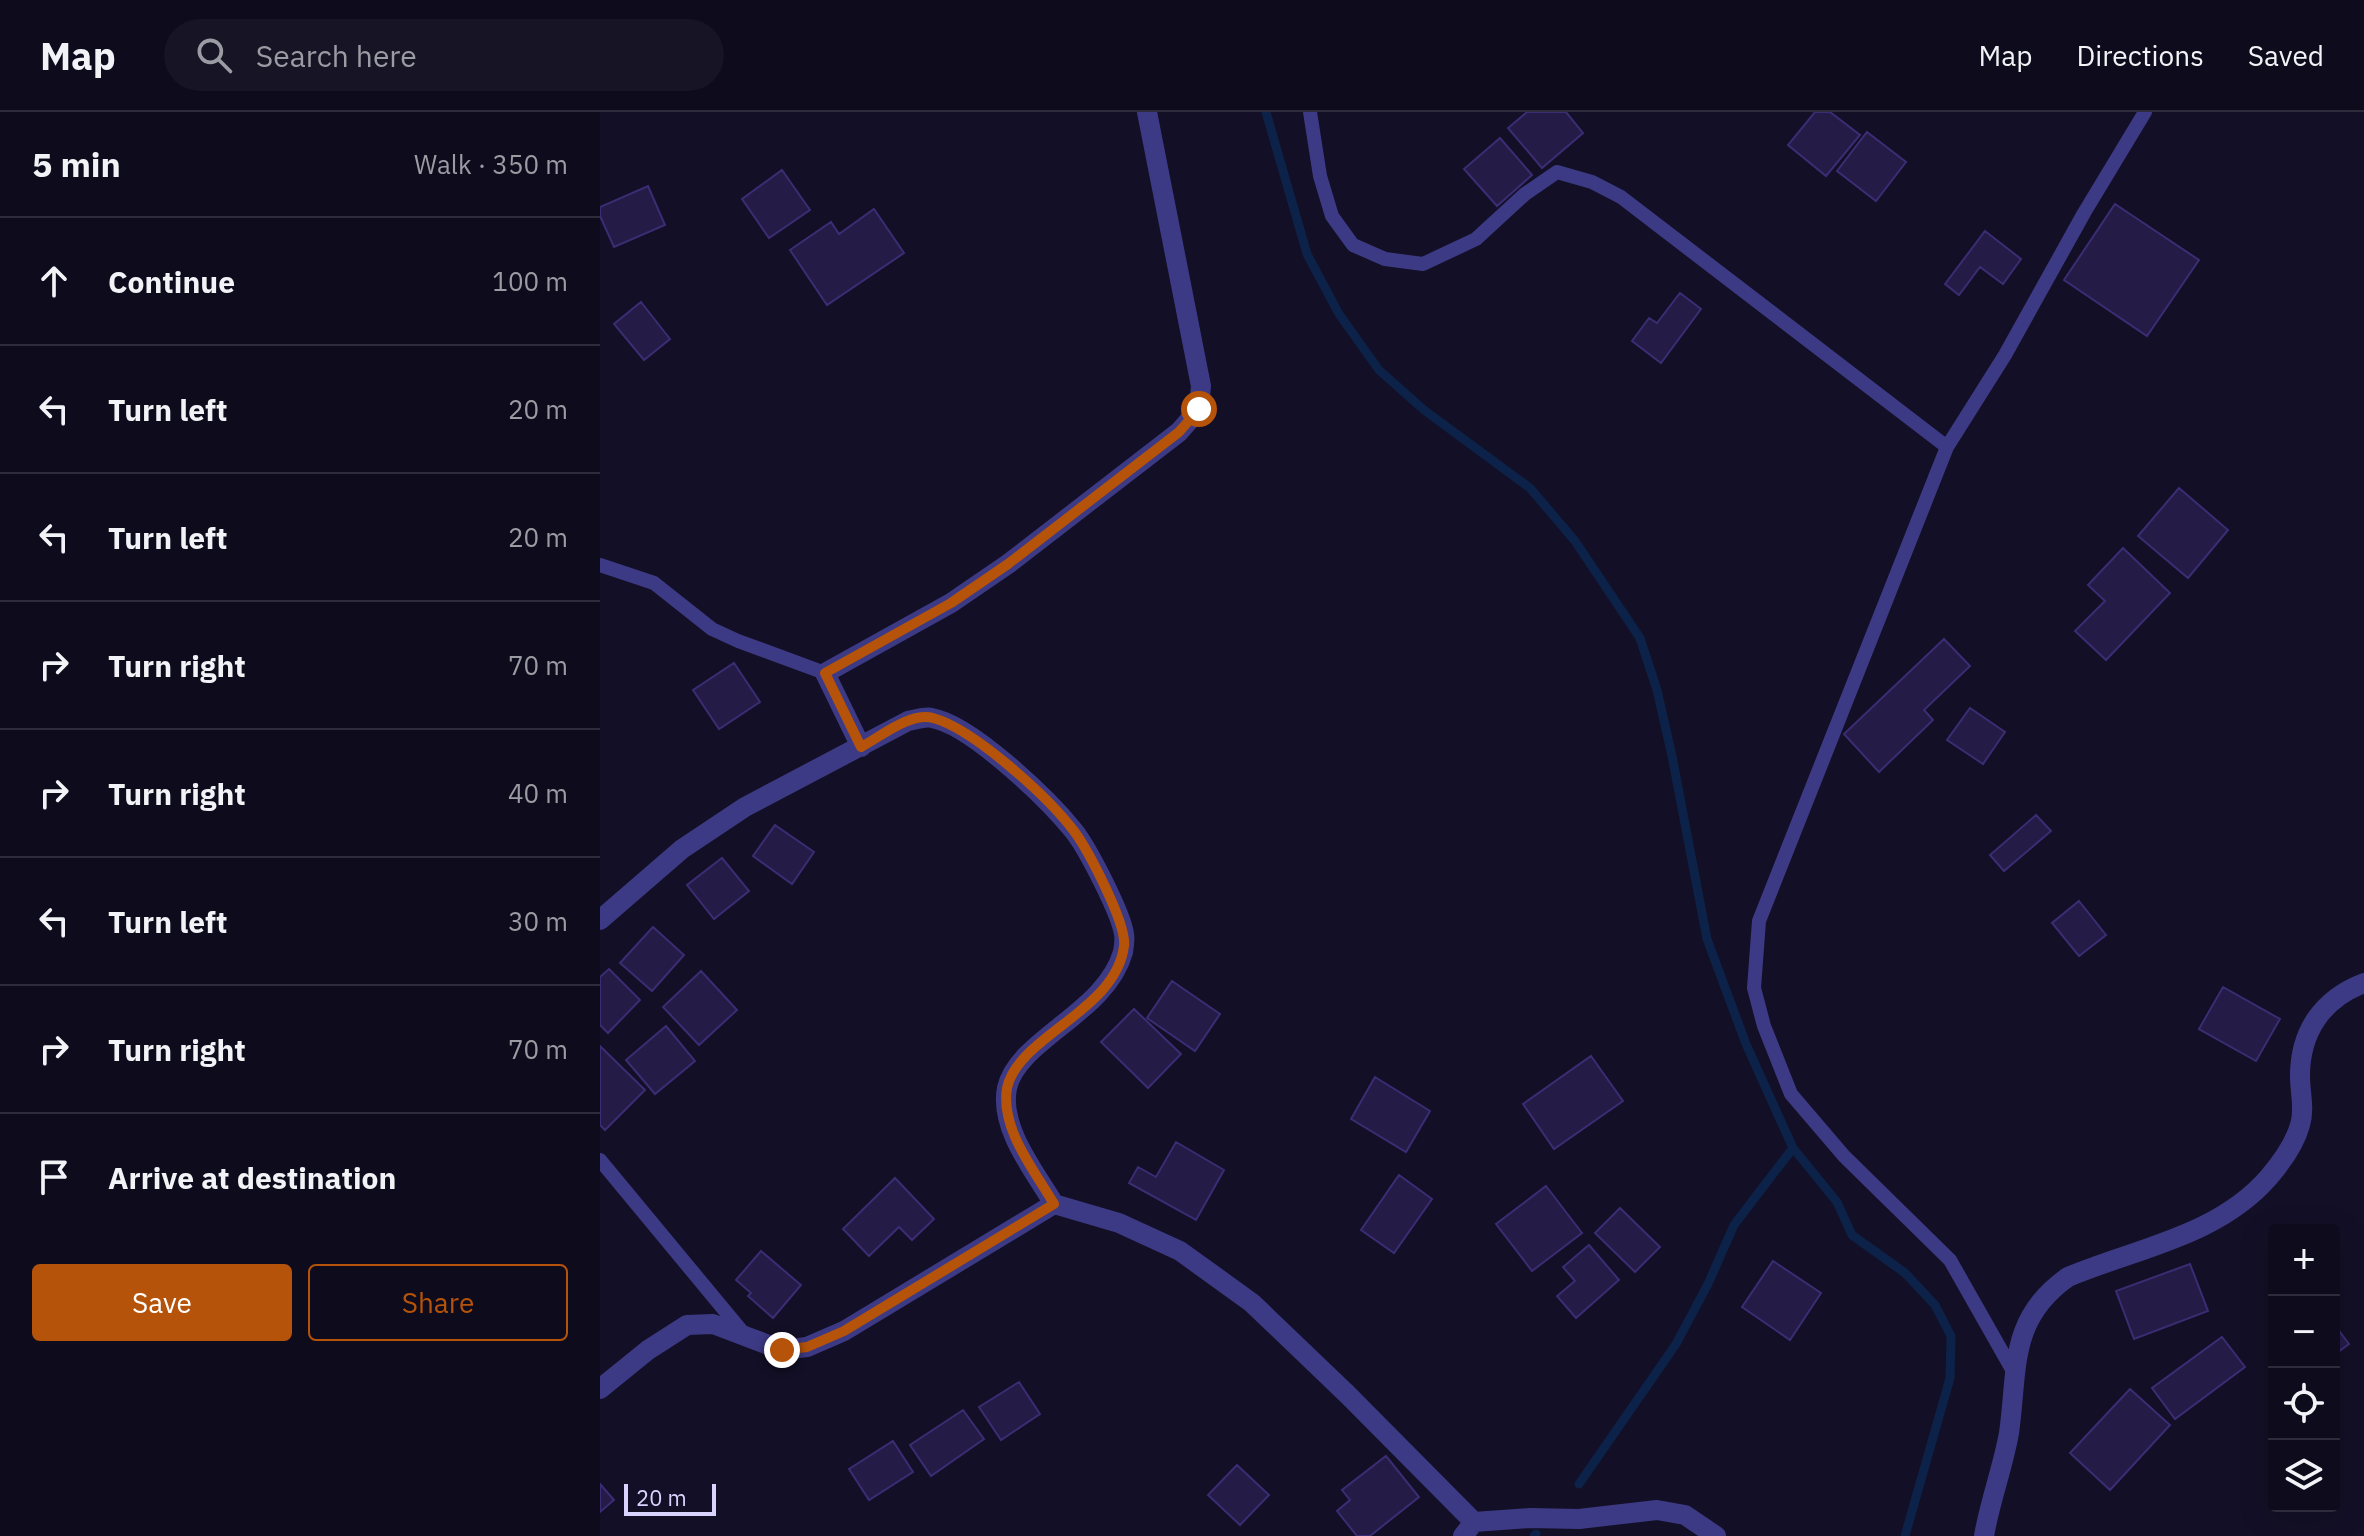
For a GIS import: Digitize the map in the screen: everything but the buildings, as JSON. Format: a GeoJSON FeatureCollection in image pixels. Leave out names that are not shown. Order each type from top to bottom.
{"type":"FeatureCollection","features":[{"type":"Feature","properties":{"kind":"street"},"geometry":{"type":"LineString","coordinates":[[861,747],[825,673],[951,603],[1008,564],[1179,432],[1199,409],[1201,386],[1147,112]]}},
{"type":"Feature","properties":{"kind":"street"},"geometry":{"type":"LineString","coordinates":[[600,920],[682,849],[745,807],[908,721],[930,717],[954,727],[1023,779],[1075,832],[1124,932],[1124,948],[1116,971],[1105,989],[1021,1061],[1008,1086],[1006,1106],[1014,1134],[1054,1204],[1119,1223],[1180,1251],[1252,1303],[1348,1395],[1468,1529],[1657,1510],[1685,1515],[1716,1536]]}},
{"type":"Feature","properties":{"kind":"street"},"geometry":{"type":"LineString","coordinates":[[1984,1536],[2008,1434],[2013,1371],[2022,1336],[2034,1312],[2050,1289],[2068,1277],[2209,1225],[2267,1179],[2280,1163],[2300,1126],[2300,1078],[2305,1037],[2317,1016],[2334,999],[2364,983]]}},
{"type":"Feature","properties":{"kind":"street"},"geometry":{"type":"LineString","coordinates":[[600,1389],[648,1350],[687,1325],[713,1324],[782,1350],[807,1347],[832,1337],[1054,1204]]}},
{"type":"Feature","properties":{"kind":"lane"},"geometry":{"type":"LineString","coordinates":[[1310,112],[1320,176],[1332,216],[1353,245],[1385,259],[1423,264],[1476,239],[1525,194],[1557,172],[1592,182],[1621,197],[1947,447]]}},
{"type":"Feature","properties":{"kind":"lane"},"geometry":{"type":"LineString","coordinates":[[2013,1371],[1950,1260],[1844,1156],[1791,1094],[1764,1026],[1754,988],[1759,921],[1947,447],[2005,355],[2084,213],[2145,112]]}},
{"type":"Feature","properties":{"kind":"lane"},"geometry":{"type":"LineString","coordinates":[[600,565],[654,583],[712,629],[825,673]]}},
{"type":"Feature","properties":{"kind":"lane"},"geometry":{"type":"LineString","coordinates":[[600,1160],[746,1336]]}},
{"type":"Feature","properties":{"kind":"waterway"},"geometry":{"type":"LineString","coordinates":[[1266,112],[1307,254],[1339,314],[1379,370],[1424,410],[1530,488],[1575,541],[1640,638],[1657,690],[1672,756],[1707,939],[1746,1044],[1793,1148],[1837,1202],[1852,1235],[1905,1273],[1935,1305],[1951,1336],[1950,1378],[1905,1536]]}},
{"type":"Feature","properties":{"kind":"waterway"},"geometry":{"type":"LineString","coordinates":[[1579,1484],[1676,1344],[1708,1284],[1734,1225],[1793,1148]]}},
{"type":"Feature","properties":{"kind":"route"},"geometry":{"type":"LineString","coordinates":[[782,1350],[807,1347],[844,1331],[1054,1204],[1014,1134],[1006,1106],[1008,1086],[1021,1061],[1105,989],[1116,971],[1124,948],[1124,932],[1075,832],[1023,779],[983,746],[954,727],[930,717],[908,721],[861,747],[825,673],[951,603],[1008,564],[1179,432],[1199,409]]}}]}
